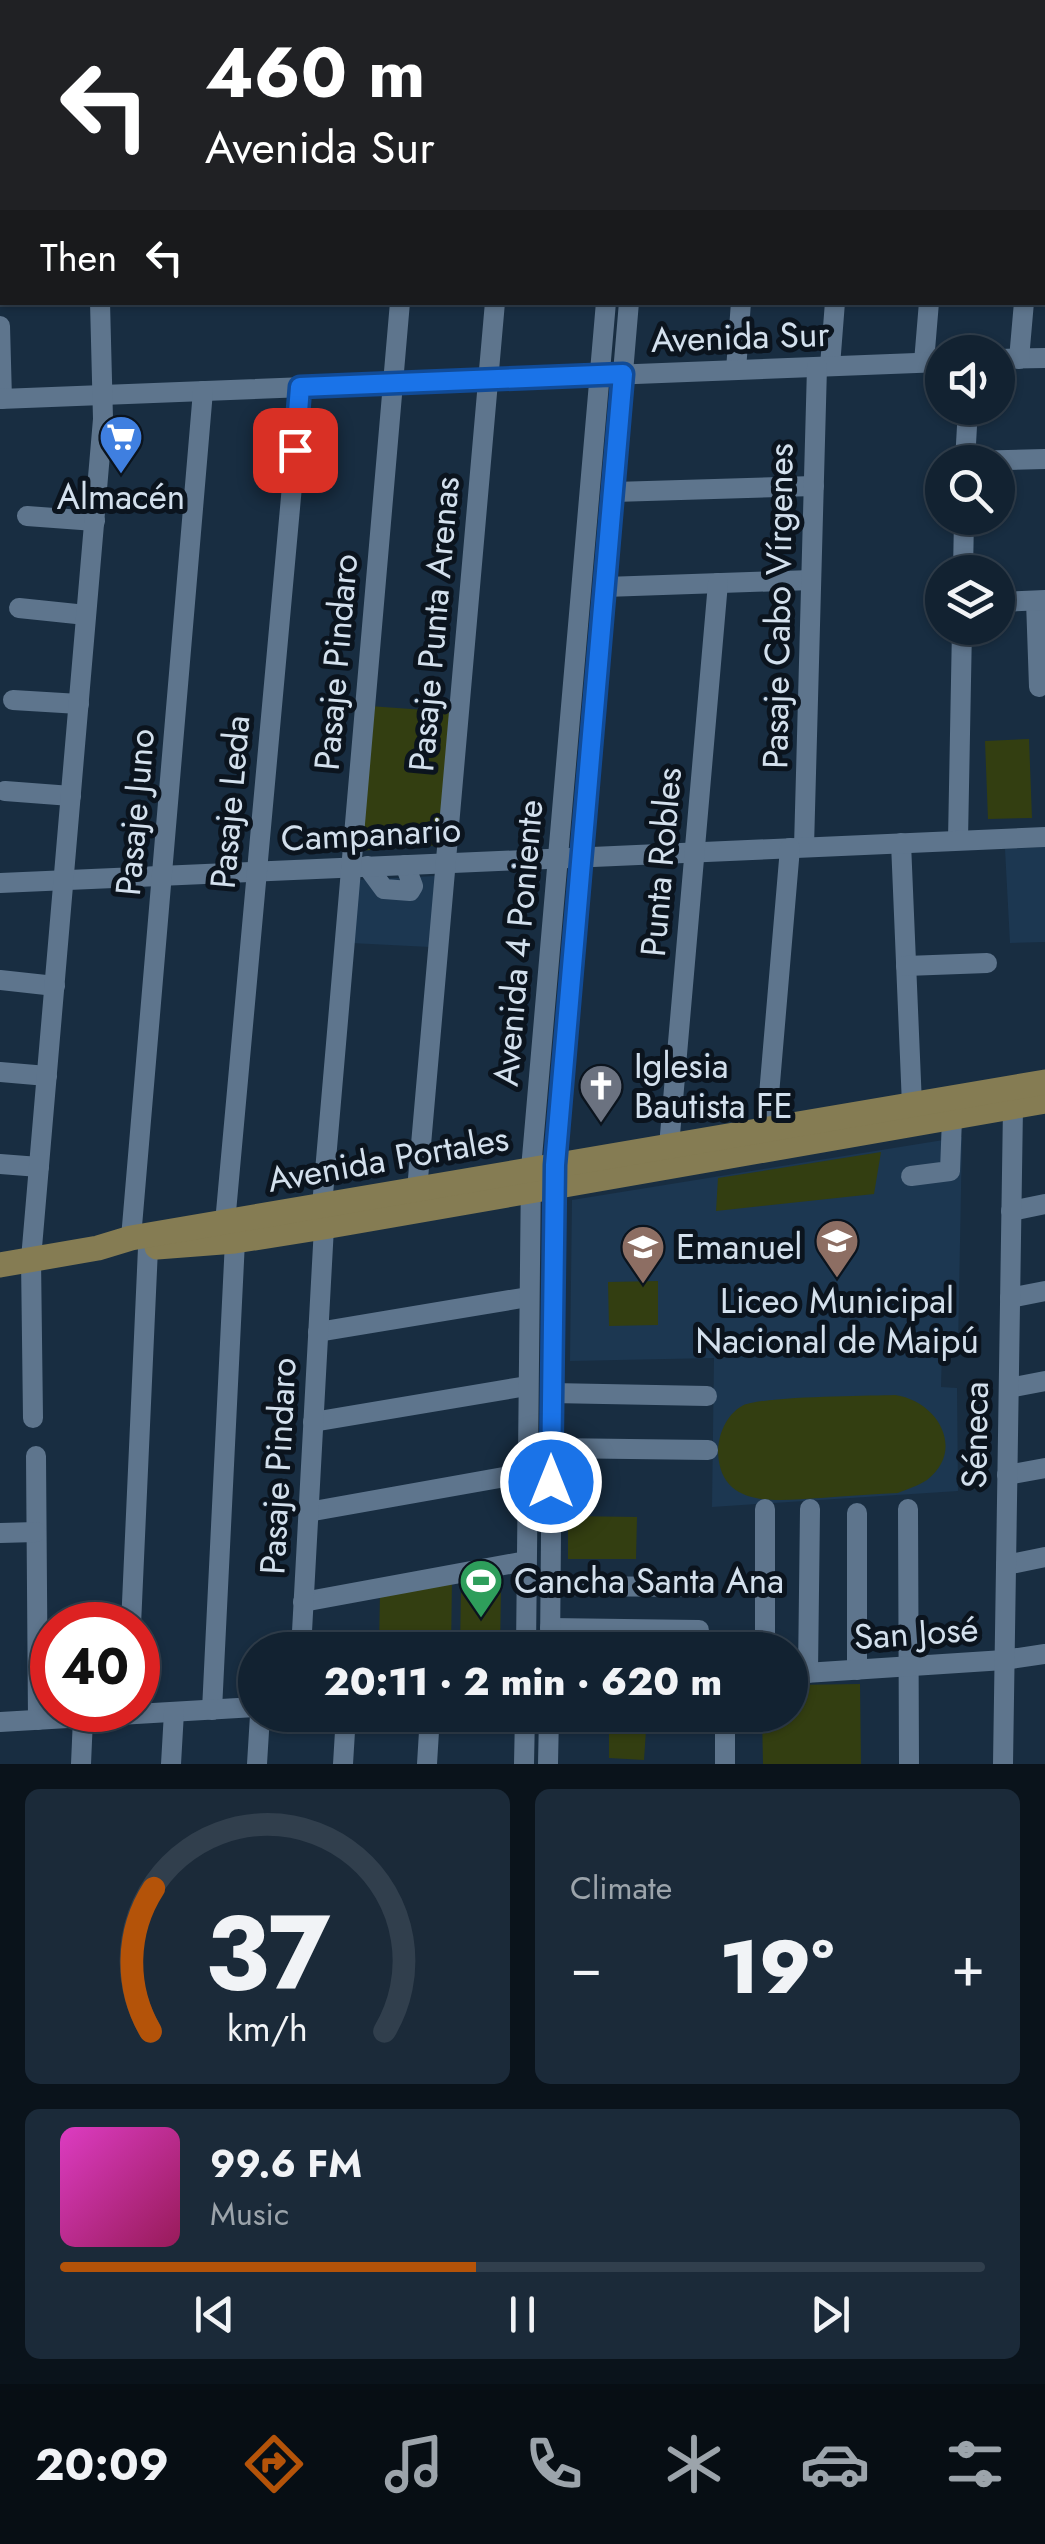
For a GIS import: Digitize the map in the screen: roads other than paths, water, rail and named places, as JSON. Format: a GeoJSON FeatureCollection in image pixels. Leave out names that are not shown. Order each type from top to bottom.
{"type":"FeatureCollection","features":[{"type":"Feature","properties":{"kind":"main road","name":"Avenida Portales"},"geometry":{"type":"LineString","coordinates":[[323,1216],[418,1190],[542,1178],[669,1146],[1045,1082]]}},
{"type":"Feature","properties":{"kind":"main road","name":"Avenida Portales"},"geometry":{"type":"LineString","coordinates":[[0,1265],[1045,1102]]}},
{"type":"Feature","properties":{"kind":"street"},"geometry":{"type":"LineString","coordinates":[[33,1418],[31,1259],[94,521],[102,395],[100,305]]}},
{"type":"Feature","properties":{"kind":"street","name":"Pasaje Pindaro"},"geometry":{"type":"LineString","coordinates":[[301,1632],[323,1216],[358,867],[400,305]]}},
{"type":"Feature","properties":{"kind":"street","name":"Pasaje Punta Arenas"},"geometry":{"type":"LineString","coordinates":[[418,1190],[494,305]]}},
{"type":"Feature","properties":{"kind":"street","name":"Avenida 4 Poniente"},"geometry":{"type":"LineString","coordinates":[[550,1632],[552,1393],[542,1178],[558,858],[606,305]]}},
{"type":"Feature","properties":{"kind":"street","name":"Avenida 4 Poniente"},"geometry":{"type":"LineString","coordinates":[[526,1632],[528,1297],[582,857],[629,305]]}},
{"type":"Feature","properties":{"kind":"street"},"geometry":{"type":"LineString","coordinates":[[736,370],[742,305]]}},
{"type":"Feature","properties":{"kind":"street","name":"Pasaje Cabo Vírgenes"},"geometry":{"type":"LineString","coordinates":[[766,1130],[797,848],[814,486],[823,366],[835,305]]}},
{"type":"Feature","properties":{"kind":"street"},"geometry":{"type":"LineString","coordinates":[[929,305],[932,335]]}},
{"type":"Feature","properties":{"kind":"street"},"geometry":{"type":"LineString","coordinates":[[1015,335],[1023,305]]}},
{"type":"Feature","properties":{"kind":"street"},"geometry":{"type":"LineString","coordinates":[[0,326],[1,399]]}},
{"type":"Feature","properties":{"kind":"street"},"geometry":{"type":"LineString","coordinates":[[1015,359],[1045,358]]}},
{"type":"Feature","properties":{"kind":"street","name":"Avenida Sur"},"geometry":{"type":"LineString","coordinates":[[1,399],[925,362]]}},
{"type":"Feature","properties":{"kind":"street","name":"Pasaje Leda"},"geometry":{"type":"LineString","coordinates":[[212,1710],[230,1232],[256,871],[300,387]]}},
{"type":"Feature","properties":{"kind":"street","name":"Pasaje Juno"},"geometry":{"type":"LineString","coordinates":[[131,1602],[139,1243],[163,876],[203,391]]}},
{"type":"Feature","properties":{"kind":"street"},"geometry":{"type":"LineString","coordinates":[[1015,461],[1045,460]]}},
{"type":"Feature","properties":{"kind":"street"},"geometry":{"type":"LineString","coordinates":[[614,492],[814,486]]}},
{"type":"Feature","properties":{"kind":"street"},"geometry":{"type":"LineString","coordinates":[[27,516],[94,521]]}},
{"type":"Feature","properties":{"kind":"street"},"geometry":{"type":"LineString","coordinates":[[605,587],[811,580]]}},
{"type":"Feature","properties":{"kind":"street","name":"Punta Robles"},"geometry":{"type":"LineString","coordinates":[[669,1146],[718,583]]}},
{"type":"Feature","properties":{"kind":"street"},"geometry":{"type":"LineString","coordinates":[[1015,601],[1040,600],[1040,687]]}},
{"type":"Feature","properties":{"kind":"street"},"geometry":{"type":"LineString","coordinates":[[18,608],[86,615]]}},
{"type":"Feature","properties":{"kind":"street"},"geometry":{"type":"LineString","coordinates":[[958,840],[962,645]]}},
{"type":"Feature","properties":{"kind":"street"},"geometry":{"type":"LineString","coordinates":[[13,700],[79,704]]}},
{"type":"Feature","properties":{"kind":"street"},"geometry":{"type":"LineString","coordinates":[[5,791],[71,796]]}},
{"type":"Feature","properties":{"kind":"street","name":"Campanario"},"geometry":{"type":"LineString","coordinates":[[0,883],[1045,837]]}},
{"type":"Feature","properties":{"kind":"street"},"geometry":{"type":"LineString","coordinates":[[901,843],[912,1105]]}},
{"type":"Feature","properties":{"kind":"street"},"geometry":{"type":"LineString","coordinates":[[906,966],[988,963]]}},
{"type":"Feature","properties":{"kind":"street"},"geometry":{"type":"LineString","coordinates":[[0,980],[55,986]]}},
{"type":"Feature","properties":{"kind":"street"},"geometry":{"type":"LineString","coordinates":[[0,1072],[47,1076]]}},
{"type":"Feature","properties":{"kind":"street","name":"Séneca"},"geometry":{"type":"LineString","coordinates":[[1003,1764],[1013,1107]]}},
{"type":"Feature","properties":{"kind":"street"},"geometry":{"type":"LineString","coordinates":[[911,1176],[950,1172],[952,1118]]}},
{"type":"Feature","properties":{"kind":"street"},"geometry":{"type":"LineString","coordinates":[[0,1164],[39,1167]]}},
{"type":"Feature","properties":{"kind":"street"},"geometry":{"type":"LineString","coordinates":[[1012,1211],[1045,1204]]}},
{"type":"Feature","properties":{"kind":"street"},"geometry":{"type":"LineString","coordinates":[[1010,1298],[1045,1292]]}},
{"type":"Feature","properties":{"kind":"street"},"geometry":{"type":"LineString","coordinates":[[318,1332],[528,1297]]}},
{"type":"Feature","properties":{"kind":"street"},"geometry":{"type":"LineString","coordinates":[[1009,1388],[1045,1382]]}},
{"type":"Feature","properties":{"kind":"street"},"geometry":{"type":"LineString","coordinates":[[313,1422],[527,1386]]}},
{"type":"Feature","properties":{"kind":"street"},"geometry":{"type":"LineString","coordinates":[[552,1393],[706,1396]]}},
{"type":"Feature","properties":{"kind":"street"},"geometry":{"type":"LineString","coordinates":[[552,1448],[708,1450]]}},
{"type":"Feature","properties":{"kind":"street"},"geometry":{"type":"LineString","coordinates":[[36,1456],[37,1602]]}},
{"type":"Feature","properties":{"kind":"street"},"geometry":{"type":"LineString","coordinates":[[1007,1474],[1045,1468]]}},
{"type":"Feature","properties":{"kind":"street"},"geometry":{"type":"LineString","coordinates":[[308,1512],[527,1473]]}},
{"type":"Feature","properties":{"kind":"street"},"geometry":{"type":"LineString","coordinates":[[764,1632],[765,1509]]}},
{"type":"Feature","properties":{"kind":"street"},"geometry":{"type":"LineString","coordinates":[[908,1509],[908,1764]]}},
{"type":"Feature","properties":{"kind":"street"},"geometry":{"type":"LineString","coordinates":[[802,1632],[810,1510]]}},
{"type":"Feature","properties":{"kind":"street"},"geometry":{"type":"LineString","coordinates":[[858,1513],[858,1670]]}},
{"type":"Feature","properties":{"kind":"street"},"geometry":{"type":"LineString","coordinates":[[0,1534],[36,1532]]}},
{"type":"Feature","properties":{"kind":"street"},"geometry":{"type":"LineString","coordinates":[[1006,1564],[1045,1558]]}},
{"type":"Feature","properties":{"kind":"street"},"geometry":{"type":"LineString","coordinates":[[303,1602],[526,1561]]}},
{"type":"Feature","properties":{"kind":"street"},"geometry":{"type":"LineString","coordinates":[[550,1586],[703,1587]]}},
{"type":"Feature","properties":{"kind":"street"},"geometry":{"type":"LineString","coordinates":[[666,1632],[699,1630]]}},
{"type":"Feature","properties":{"kind":"street","name":"San José"},"geometry":{"type":"LineString","coordinates":[[808,1673],[1045,1654]]}},
{"type":"Feature","properties":{"kind":"street"},"geometry":{"type":"LineString","coordinates":[[160,1712],[238,1708]]}},
{"type":"Feature","properties":{"kind":"street"},"geometry":{"type":"LineString","coordinates":[[171,1764],[174,1712]]}},
{"type":"Feature","properties":{"kind":"street"},"geometry":{"type":"LineString","coordinates":[[0,1722],[30,1720]]}},
{"type":"Feature","properties":{"kind":"street"},"geometry":{"type":"LineString","coordinates":[[80,1764],[82,1732]]}},
{"type":"Feature","properties":{"kind":"street"},"geometry":{"type":"LineString","coordinates":[[258,1764],[259,1732]]}},
{"type":"Feature","properties":{"kind":"street"},"geometry":{"type":"LineString","coordinates":[[343,1764],[345,1732]]}},
{"type":"Feature","properties":{"kind":"street"},"geometry":{"type":"LineString","coordinates":[[427,1764],[429,1732]]}},
{"type":"Feature","properties":{"kind":"street"},"geometry":{"type":"LineString","coordinates":[[524,1764],[525,1732]]}},
{"type":"Feature","properties":{"kind":"street"},"geometry":{"type":"LineString","coordinates":[[548,1764],[549,1732]]}},
{"type":"Feature","properties":{"kind":"street"},"geometry":{"type":"LineString","coordinates":[[725,1732],[725,1764]]}},
{"type":"Feature","properties":{"kind":"place","name":"Almacén"},"geometry":{"type":"Point","coordinates":[121,475]}},
{"type":"Feature","properties":{"kind":"place","name":"Iglesia Bautista FE"},"geometry":{"type":"Point","coordinates":[601,1124]}},
{"type":"Feature","properties":{"kind":"place","name":"Liceo Municipal Nacional de Maipú"},"geometry":{"type":"Point","coordinates":[837,1279]}},
{"type":"Feature","properties":{"kind":"place","name":"Emanuel"},"geometry":{"type":"Point","coordinates":[643,1285]}},
{"type":"Feature","properties":{"kind":"place","name":"Cancha Santa Ana"},"geometry":{"type":"Point","coordinates":[481,1619]}}]}
